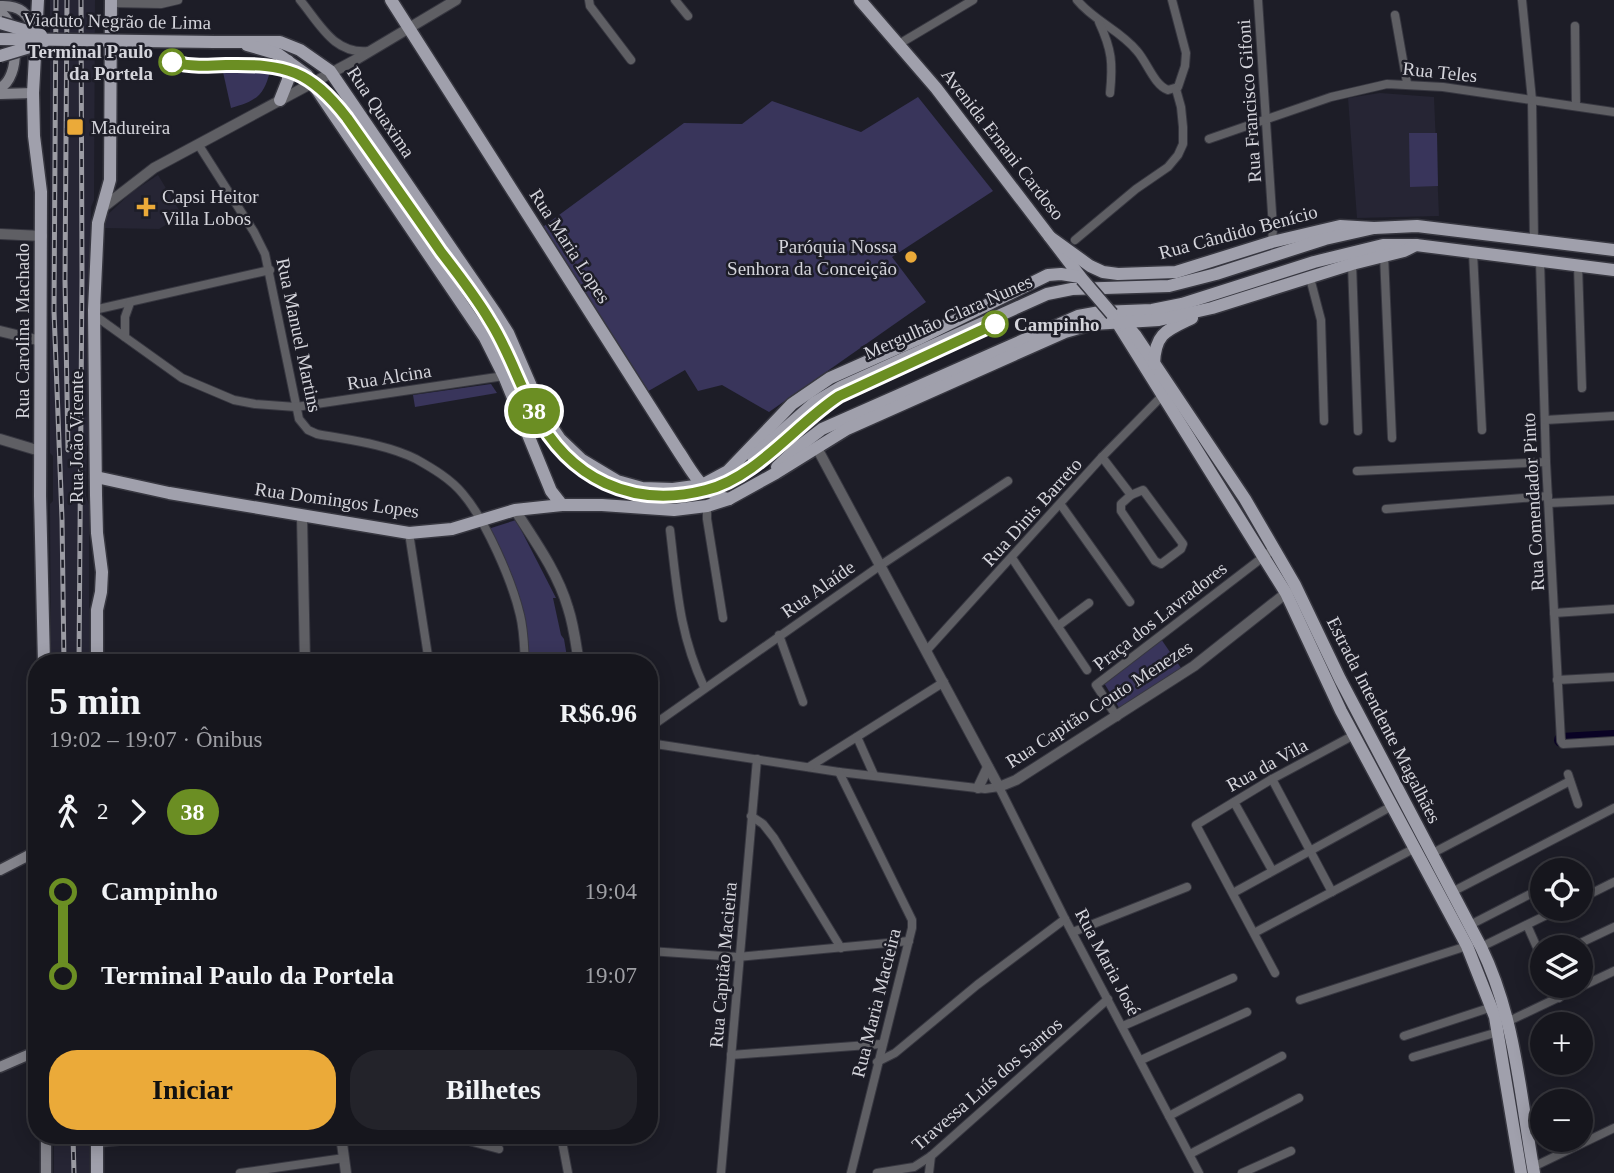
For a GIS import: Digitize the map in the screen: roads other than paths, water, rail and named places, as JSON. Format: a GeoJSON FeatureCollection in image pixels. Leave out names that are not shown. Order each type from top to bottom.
{"type":"FeatureCollection","features":[{"type":"Feature","properties":{"kind":"main road","name":"Rua Carolina Machado"},"geometry":{"type":"LineString","coordinates":[[38,0],[33,93],[42,236],[40,451],[44,654]]}},
{"type":"Feature","properties":{"kind":"main road","name":"Rua Maria Lopes"},"geometry":{"type":"LineString","coordinates":[[391,0],[702,485],[715,496],[729,499]]}},
{"type":"Feature","properties":{"kind":"main road","name":"Avenida Ernani Cardoso"},"geometry":{"type":"LineString","coordinates":[[860,0],[952,108],[1115,319]]}},
{"type":"Feature","properties":{"kind":"main road","name":"Rua João Vicente"},"geometry":{"type":"LineString","coordinates":[[97,654],[97,610],[102,572],[97,533],[94,313],[98,223],[110,180],[111,1]]}},
{"type":"Feature","properties":{"kind":"main road"},"geometry":{"type":"LineString","coordinates":[[0,6],[20,8],[36,32]]}},
{"type":"Feature","properties":{"kind":"main road"},"geometry":{"type":"LineString","coordinates":[[0,12],[6,16],[12,27],[15,62],[10,79],[0,88]]}},
{"type":"Feature","properties":{"kind":"main road"},"geometry":{"type":"LineString","coordinates":[[0,23],[54,39]]}},
{"type":"Feature","properties":{"kind":"main road","name":"Viaduto Negrão de Lima"},"geometry":{"type":"LineString","coordinates":[[0,39],[233,42]]}},
{"type":"Feature","properties":{"kind":"main road"},"geometry":{"type":"LineString","coordinates":[[0,56],[54,39]]}},
{"type":"Feature","properties":{"kind":"main road","name":"Rua Quaxima"},"geometry":{"type":"LineString","coordinates":[[233,42],[266,40],[286,44],[300,50],[330,71],[508,333],[533,394],[560,439],[593,467],[617,481],[642,488],[673,489],[702,485]]}},
{"type":"Feature","properties":{"kind":"main road","name":"Rua Quaxima"},"geometry":{"type":"LineString","coordinates":[[233,42],[271,51],[302,70],[312,81],[476,324],[504,376],[551,491],[562,505]]}},
{"type":"Feature","properties":{"kind":"main road"},"geometry":{"type":"LineString","coordinates":[[280,100],[288,80],[288,61]]}},
{"type":"Feature","properties":{"kind":"main road"},"geometry":{"type":"LineString","coordinates":[[0,94],[33,93]]}},
{"type":"Feature","properties":{"kind":"main road"},"geometry":{"type":"LineString","coordinates":[[334,113],[336,103],[348,99]]}},
{"type":"Feature","properties":{"kind":"main road","name":"Rua Cândido Benício"},"geometry":{"type":"LineString","coordinates":[[1050,237],[1090,266],[1103,272],[1118,274],[1177,272],[1329,227],[1417,226],[1534,243],[1614,250]]}},
{"type":"Feature","properties":{"kind":"main road","name":"Mergulhão Clara Nunes"},"geometry":{"type":"LineString","coordinates":[[728,471],[750,459],[814,403],[841,387],[1047,294],[1072,289],[1169,286],[1325,239],[1374,228]]}},
{"type":"Feature","properties":{"kind":"main road"},"geometry":{"type":"LineString","coordinates":[[1115,319],[1159,320],[1212,308],[1352,264],[1404,251],[1416,245]]}},
{"type":"Feature","properties":{"kind":"main road"},"geometry":{"type":"LineString","coordinates":[[767,478],[786,457],[822,429],[1070,318],[1100,312],[1158,309],[1343,254],[1383,246],[1416,245],[1614,270]]}},
{"type":"Feature","properties":{"kind":"main road"},"geometry":{"type":"LineString","coordinates":[[702,485],[728,471],[792,404],[830,378],[918,339],[1048,275],[1061,274],[1081,278]]}},
{"type":"Feature","properties":{"kind":"main road"},"geometry":{"type":"LineString","coordinates":[[1154,364],[1156,342],[1164,332],[1212,308]]}},
{"type":"Feature","properties":{"kind":"main road","name":"Rua Domingos Lopes"},"geometry":{"type":"LineString","coordinates":[[96,477],[169,494],[409,533],[452,529],[515,510],[562,505],[674,510],[707,506],[729,499],[847,429],[1065,332],[1115,319]]}},
{"type":"Feature","properties":{"kind":"main road","name":"Estrada Intendente Magalhães"},"geometry":{"type":"LineString","coordinates":[[1115,319],[1130,329],[1245,499],[1269,552]]}},
{"type":"Feature","properties":{"kind":"main road","name":"Estrada Intendente Magalhães"},"geometry":{"type":"LineString","coordinates":[[1115,319],[1161,396],[1269,552],[1291,589],[1481,947],[1496,980],[1509,1021],[1530,1171]]}},
{"type":"Feature","properties":{"kind":"main road","name":"Estrada Intendente Magalhães"},"geometry":{"type":"LineString","coordinates":[[1291,589],[1354,735],[1467,946],[1492,1007],[1530,1171]]}},
{"type":"Feature","properties":{"kind":"main road"},"geometry":{"type":"LineString","coordinates":[[0,870],[28,856]]}},
{"type":"Feature","properties":{"kind":"main road"},"geometry":{"type":"LineString","coordinates":[[0,1067],[28,1058]]}},
{"type":"Feature","properties":{"kind":"main road"},"geometry":{"type":"LineString","coordinates":[[46,1144],[46,1173]]}},
{"type":"Feature","properties":{"kind":"main road"},"geometry":{"type":"LineString","coordinates":[[97,1144],[97,1173]]}},
{"type":"Feature","properties":{"kind":"street"},"geometry":{"type":"LineString","coordinates":[[111,1],[161,4],[178,0]]}},
{"type":"Feature","properties":{"kind":"street"},"geometry":{"type":"LineString","coordinates":[[300,0],[341,47],[355,52],[369,51]]}},
{"type":"Feature","properties":{"kind":"street"},"geometry":{"type":"LineString","coordinates":[[101,209],[153,168],[369,51],[456,0]]}},
{"type":"Feature","properties":{"kind":"street"},"geometry":{"type":"LineString","coordinates":[[589,0],[590,6],[631,60]]}},
{"type":"Feature","properties":{"kind":"street"},"geometry":{"type":"LineString","coordinates":[[675,0],[688,16]]}},
{"type":"Feature","properties":{"kind":"street"},"geometry":{"type":"LineString","coordinates":[[899,44],[973,0]]}},
{"type":"Feature","properties":{"kind":"street"},"geometry":{"type":"LineString","coordinates":[[1077,0],[1098,21],[1135,48],[1163,89],[1176,89]]}},
{"type":"Feature","properties":{"kind":"street"},"geometry":{"type":"LineString","coordinates":[[1075,240],[1136,189],[1168,167],[1183,144],[1181,107],[1176,89],[1185,66],[1186,53],[1172,0]]}},
{"type":"Feature","properties":{"kind":"street","name":"Rua Francisco Gifoni"},"geometry":{"type":"LineString","coordinates":[[1258,0],[1272,242]]}},
{"type":"Feature","properties":{"kind":"street"},"geometry":{"type":"LineString","coordinates":[[1522,0],[1532,100],[1534,243]]}},
{"type":"Feature","properties":{"kind":"street"},"geometry":{"type":"LineString","coordinates":[[1395,15],[1407,83]]}},
{"type":"Feature","properties":{"kind":"street"},"geometry":{"type":"LineString","coordinates":[[1098,21],[1108,40],[1113,63],[1110,93]]}},
{"type":"Feature","properties":{"kind":"street"},"geometry":{"type":"LineString","coordinates":[[1575,26],[1576,106]]}},
{"type":"Feature","properties":{"kind":"street","name":"Rua Teles"},"geometry":{"type":"LineString","coordinates":[[1209,139],[1363,88],[1407,83],[1614,112]]}},
{"type":"Feature","properties":{"kind":"street","name":"Rua Manuel Martins"},"geometry":{"type":"LineString","coordinates":[[198,144],[260,242],[270,270],[299,419],[308,430],[384,448],[428,466],[462,492],[481,521],[516,599],[524,636],[525,654]]}},
{"type":"Feature","properties":{"kind":"street"},"geometry":{"type":"LineString","coordinates":[[0,234],[42,236]]}},
{"type":"Feature","properties":{"kind":"street"},"geometry":{"type":"LineString","coordinates":[[1473,253],[1482,430]]}},
{"type":"Feature","properties":{"kind":"street"},"geometry":{"type":"LineString","coordinates":[[1384,255],[1392,438]]}},
{"type":"Feature","properties":{"kind":"street","name":"Rua Comendador Pinto"},"geometry":{"type":"LineString","coordinates":[[1539,261],[1546,462],[1561,742],[1614,741]]}},
{"type":"Feature","properties":{"kind":"street"},"geometry":{"type":"LineString","coordinates":[[1352,264],[1358,431]]}},
{"type":"Feature","properties":{"kind":"street"},"geometry":{"type":"LineString","coordinates":[[1578,266],[1582,388]]}},
{"type":"Feature","properties":{"kind":"street"},"geometry":{"type":"LineString","coordinates":[[94,313],[270,270]]}},
{"type":"Feature","properties":{"kind":"street"},"geometry":{"type":"LineString","coordinates":[[1310,278],[1321,320],[1324,421]]}},
{"type":"Feature","properties":{"kind":"street"},"geometry":{"type":"LineString","coordinates":[[125,337],[125,317],[130,303]]}},
{"type":"Feature","properties":{"kind":"street","name":"Rua Alcina"},"geometry":{"type":"LineString","coordinates":[[94,313],[183,378],[234,400],[278,407],[296,407],[504,376]]}},
{"type":"Feature","properties":{"kind":"street"},"geometry":{"type":"LineString","coordinates":[[0,331],[41,341]]}},
{"type":"Feature","properties":{"kind":"street","name":"Rua Dinis Barreto"},"geometry":{"type":"LineString","coordinates":[[926,650],[1161,396]]}},
{"type":"Feature","properties":{"kind":"street"},"geometry":{"type":"LineString","coordinates":[[1545,420],[1614,416]]}},
{"type":"Feature","properties":{"kind":"street"},"geometry":{"type":"LineString","coordinates":[[0,439],[40,451]]}},
{"type":"Feature","properties":{"kind":"street","name":"Rua Maria José"},"geometry":{"type":"LineString","coordinates":[[817,448],[944,682],[1199,1173]]}},
{"type":"Feature","properties":{"kind":"street"},"geometry":{"type":"LineString","coordinates":[[1102,457],[1131,495]]}},
{"type":"Feature","properties":{"kind":"street"},"geometry":{"type":"LineString","coordinates":[[1357,471],[1546,462]]}},
{"type":"Feature","properties":{"kind":"street","name":"Rua Alaíde"},"geometry":{"type":"LineString","coordinates":[[658,721],[779,635],[1008,481]]}},
{"type":"Feature","properties":{"kind":"street"},"geometry":{"type":"LineString","coordinates":[[1143,490],[1149,494],[1183,544],[1181,550],[1163,563],[1156,561],[1121,511],[1121,504],[1131,495],[1143,490]]}},
{"type":"Feature","properties":{"kind":"street"},"geometry":{"type":"LineString","coordinates":[[1386,509],[1549,499],[1614,500]]}},
{"type":"Feature","properties":{"kind":"street"},"geometry":{"type":"LineString","coordinates":[[707,506],[723,618]]}},
{"type":"Feature","properties":{"kind":"street"},"geometry":{"type":"LineString","coordinates":[[1061,506],[1130,602]]}},
{"type":"Feature","properties":{"kind":"street"},"geometry":{"type":"LineString","coordinates":[[515,510],[545,556],[564,597],[578,654]]}},
{"type":"Feature","properties":{"kind":"street"},"geometry":{"type":"LineString","coordinates":[[302,517],[305,654]]}},
{"type":"Feature","properties":{"kind":"street"},"geometry":{"type":"LineString","coordinates":[[670,530],[679,614],[684,637],[704,687]]}},
{"type":"Feature","properties":{"kind":"street"},"geometry":{"type":"LineString","coordinates":[[409,533],[428,654]]}},
{"type":"Feature","properties":{"kind":"street","name":"Praça dos Lavradores"},"geometry":{"type":"LineString","coordinates":[[1116,718],[1096,685],[1269,552]]}},
{"type":"Feature","properties":{"kind":"street","name":"Praça dos Lavradores"},"geometry":{"type":"LineString","coordinates":[[1012,558],[1087,670]]}},
{"type":"Feature","properties":{"kind":"street","name":"Rua Capitão Couto Menezes"},"geometry":{"type":"LineString","coordinates":[[658,744],[839,772],[978,788],[999,787],[1016,780],[1194,667],[1291,589]]}},
{"type":"Feature","properties":{"kind":"street"},"geometry":{"type":"LineString","coordinates":[[1058,626],[1089,603]]}},
{"type":"Feature","properties":{"kind":"street"},"geometry":{"type":"LineString","coordinates":[[1554,613],[1614,609]]}},
{"type":"Feature","properties":{"kind":"street"},"geometry":{"type":"LineString","coordinates":[[779,635],[803,702]]}},
{"type":"Feature","properties":{"kind":"street"},"geometry":{"type":"LineString","coordinates":[[1557,680],[1614,677]]}},
{"type":"Feature","properties":{"kind":"street"},"geometry":{"type":"LineString","coordinates":[[810,767],[944,682]]}},
{"type":"Feature","properties":{"kind":"street","name":"Rua da Vila"},"geometry":{"type":"LineString","coordinates":[[1233,894],[1196,824],[1354,735]]}},
{"type":"Feature","properties":{"kind":"street"},"geometry":{"type":"LineString","coordinates":[[857,737],[874,775]]}},
{"type":"Feature","properties":{"kind":"street","name":"Rua Capitão Macieira"},"geometry":{"type":"LineString","coordinates":[[721,1173],[757,759]]}},
{"type":"Feature","properties":{"kind":"street"},"geometry":{"type":"LineString","coordinates":[[978,788],[988,766]]}},
{"type":"Feature","properties":{"kind":"street","name":"Rua Maria Macieira"},"geometry":{"type":"LineString","coordinates":[[839,772],[911,913],[912,928],[851,1173]]}},
{"type":"Feature","properties":{"kind":"street"},"geometry":{"type":"LineString","coordinates":[[1431,854],[1569,777],[1578,804]]}},
{"type":"Feature","properties":{"kind":"street"},"geometry":{"type":"LineString","coordinates":[[1272,779],[1332,892]]}},
{"type":"Feature","properties":{"kind":"street"},"geometry":{"type":"LineString","coordinates":[[1234,802],[1272,870]]}},
{"type":"Feature","properties":{"kind":"street"},"geometry":{"type":"LineString","coordinates":[[1275,972],[1233,894],[1272,870],[1392,806]]}},
{"type":"Feature","properties":{"kind":"street"},"geometry":{"type":"LineString","coordinates":[[1452,892],[1614,808]]}},
{"type":"Feature","properties":{"kind":"street"},"geometry":{"type":"LineString","coordinates":[[751,816],[763,824],[774,838],[841,948]]}},
{"type":"Feature","properties":{"kind":"street"},"geometry":{"type":"LineString","coordinates":[[1254,933],[1415,848]]}},
{"type":"Feature","properties":{"kind":"street"},"geometry":{"type":"LineString","coordinates":[[1593,892],[1614,882]]}},
{"type":"Feature","properties":{"kind":"street"},"geometry":{"type":"LineString","coordinates":[[1073,932],[1187,887]]}},
{"type":"Feature","properties":{"kind":"street"},"geometry":{"type":"LineString","coordinates":[[1470,925],[1530,894]]}},
{"type":"Feature","properties":{"kind":"street"},"geometry":{"type":"LineString","coordinates":[[877,1062],[895,1053],[976,985],[1065,919]]}},
{"type":"Feature","properties":{"kind":"street"},"geometry":{"type":"LineString","coordinates":[[1481,947],[1535,921]]}},
{"type":"Feature","properties":{"kind":"street"},"geometry":{"type":"LineString","coordinates":[[1527,925],[1531,935]]}},
{"type":"Feature","properties":{"kind":"street"},"geometry":{"type":"LineString","coordinates":[[1593,937],[1614,927]]}},
{"type":"Feature","properties":{"kind":"street"},"geometry":{"type":"LineString","coordinates":[[658,952],[738,957],[909,941]]}},
{"type":"Feature","properties":{"kind":"street"},"geometry":{"type":"LineString","coordinates":[[1300,1000],[1467,946]]}},
{"type":"Feature","properties":{"kind":"street"},"geometry":{"type":"LineString","coordinates":[[1593,981],[1614,971]]}},
{"type":"Feature","properties":{"kind":"street"},"geometry":{"type":"LineString","coordinates":[[1123,1026],[1233,978]]}},
{"type":"Feature","properties":{"kind":"street"},"geometry":{"type":"LineString","coordinates":[[1509,1021],[1559,998]]}},
{"type":"Feature","properties":{"kind":"street","name":"Travessa Luís dos Santos"},"geometry":{"type":"LineString","coordinates":[[877,1173],[914,1167],[931,1156],[1108,999]]}},
{"type":"Feature","properties":{"kind":"street"},"geometry":{"type":"LineString","coordinates":[[1404,1037],[1492,1007]]}},
{"type":"Feature","properties":{"kind":"street"},"geometry":{"type":"LineString","coordinates":[[1140,1060],[1247,1012]]}},
{"type":"Feature","properties":{"kind":"street"},"geometry":{"type":"LineString","coordinates":[[1413,1056],[1499,1032]]}},
{"type":"Feature","properties":{"kind":"street"},"geometry":{"type":"LineString","coordinates":[[731,1055],[881,1044]]}},
{"type":"Feature","properties":{"kind":"street"},"geometry":{"type":"LineString","coordinates":[[1169,1116],[1282,1056]]}},
{"type":"Feature","properties":{"kind":"street"},"geometry":{"type":"LineString","coordinates":[[1190,1154],[1299,1098]]}},
{"type":"Feature","properties":{"kind":"street"},"geometry":{"type":"LineString","coordinates":[[1530,1171],[1614,1128]]}},
{"type":"Feature","properties":{"kind":"street"},"geometry":{"type":"LineString","coordinates":[[342,1144],[346,1173]]}},
{"type":"Feature","properties":{"kind":"street"},"geometry":{"type":"LineString","coordinates":[[480,1144],[499,1149]]}},
{"type":"Feature","properties":{"kind":"street"},"geometry":{"type":"LineString","coordinates":[[563,1144],[568,1173]]}},
{"type":"Feature","properties":{"kind":"street"},"geometry":{"type":"LineString","coordinates":[[1241,1173],[1291,1151]]}},
{"type":"Feature","properties":{"kind":"street"},"geometry":{"type":"LineString","coordinates":[[929,1173],[931,1156]]}},
{"type":"Feature","properties":{"kind":"street"},"geometry":{"type":"LineString","coordinates":[[240,1173],[344,1158]]}},
{"type":"Feature","properties":{"kind":"waterway"},"geometry":{"type":"LineString","coordinates":[[1561,740],[1614,737]]}},
{"type":"Feature","properties":{"kind":"railway"},"geometry":{"type":"LineString","coordinates":[[56,0],[54,311],[64,654]]}},
{"type":"Feature","properties":{"kind":"railway"},"geometry":{"type":"LineString","coordinates":[[67,0],[65,280],[68,450]]}},
{"type":"Feature","properties":{"kind":"railway"},"geometry":{"type":"LineString","coordinates":[[79,654],[81,0]]}},
{"type":"Feature","properties":{"kind":"railway"},"geometry":{"type":"LineString","coordinates":[[73,1144],[74,1173]]}},
{"type":"Feature","properties":{"kind":"place","name":"Terminal Paulo da Portela"},"geometry":{"type":"Point","coordinates":[172,62]}},
{"type":"Feature","properties":{"kind":"place","name":"Madureira"},"geometry":{"type":"Point","coordinates":[75,127]}},
{"type":"Feature","properties":{"kind":"place","name":"Capsi Heitor Villa Lobos"},"geometry":{"type":"Point","coordinates":[146,207]}},
{"type":"Feature","properties":{"kind":"place","name":"Paróquia Nossa Senhora da Conceição"},"geometry":{"type":"Point","coordinates":[911,257]}},
{"type":"Feature","properties":{"kind":"place","name":"Campinho"},"geometry":{"type":"Point","coordinates":[995,324]}}]}
